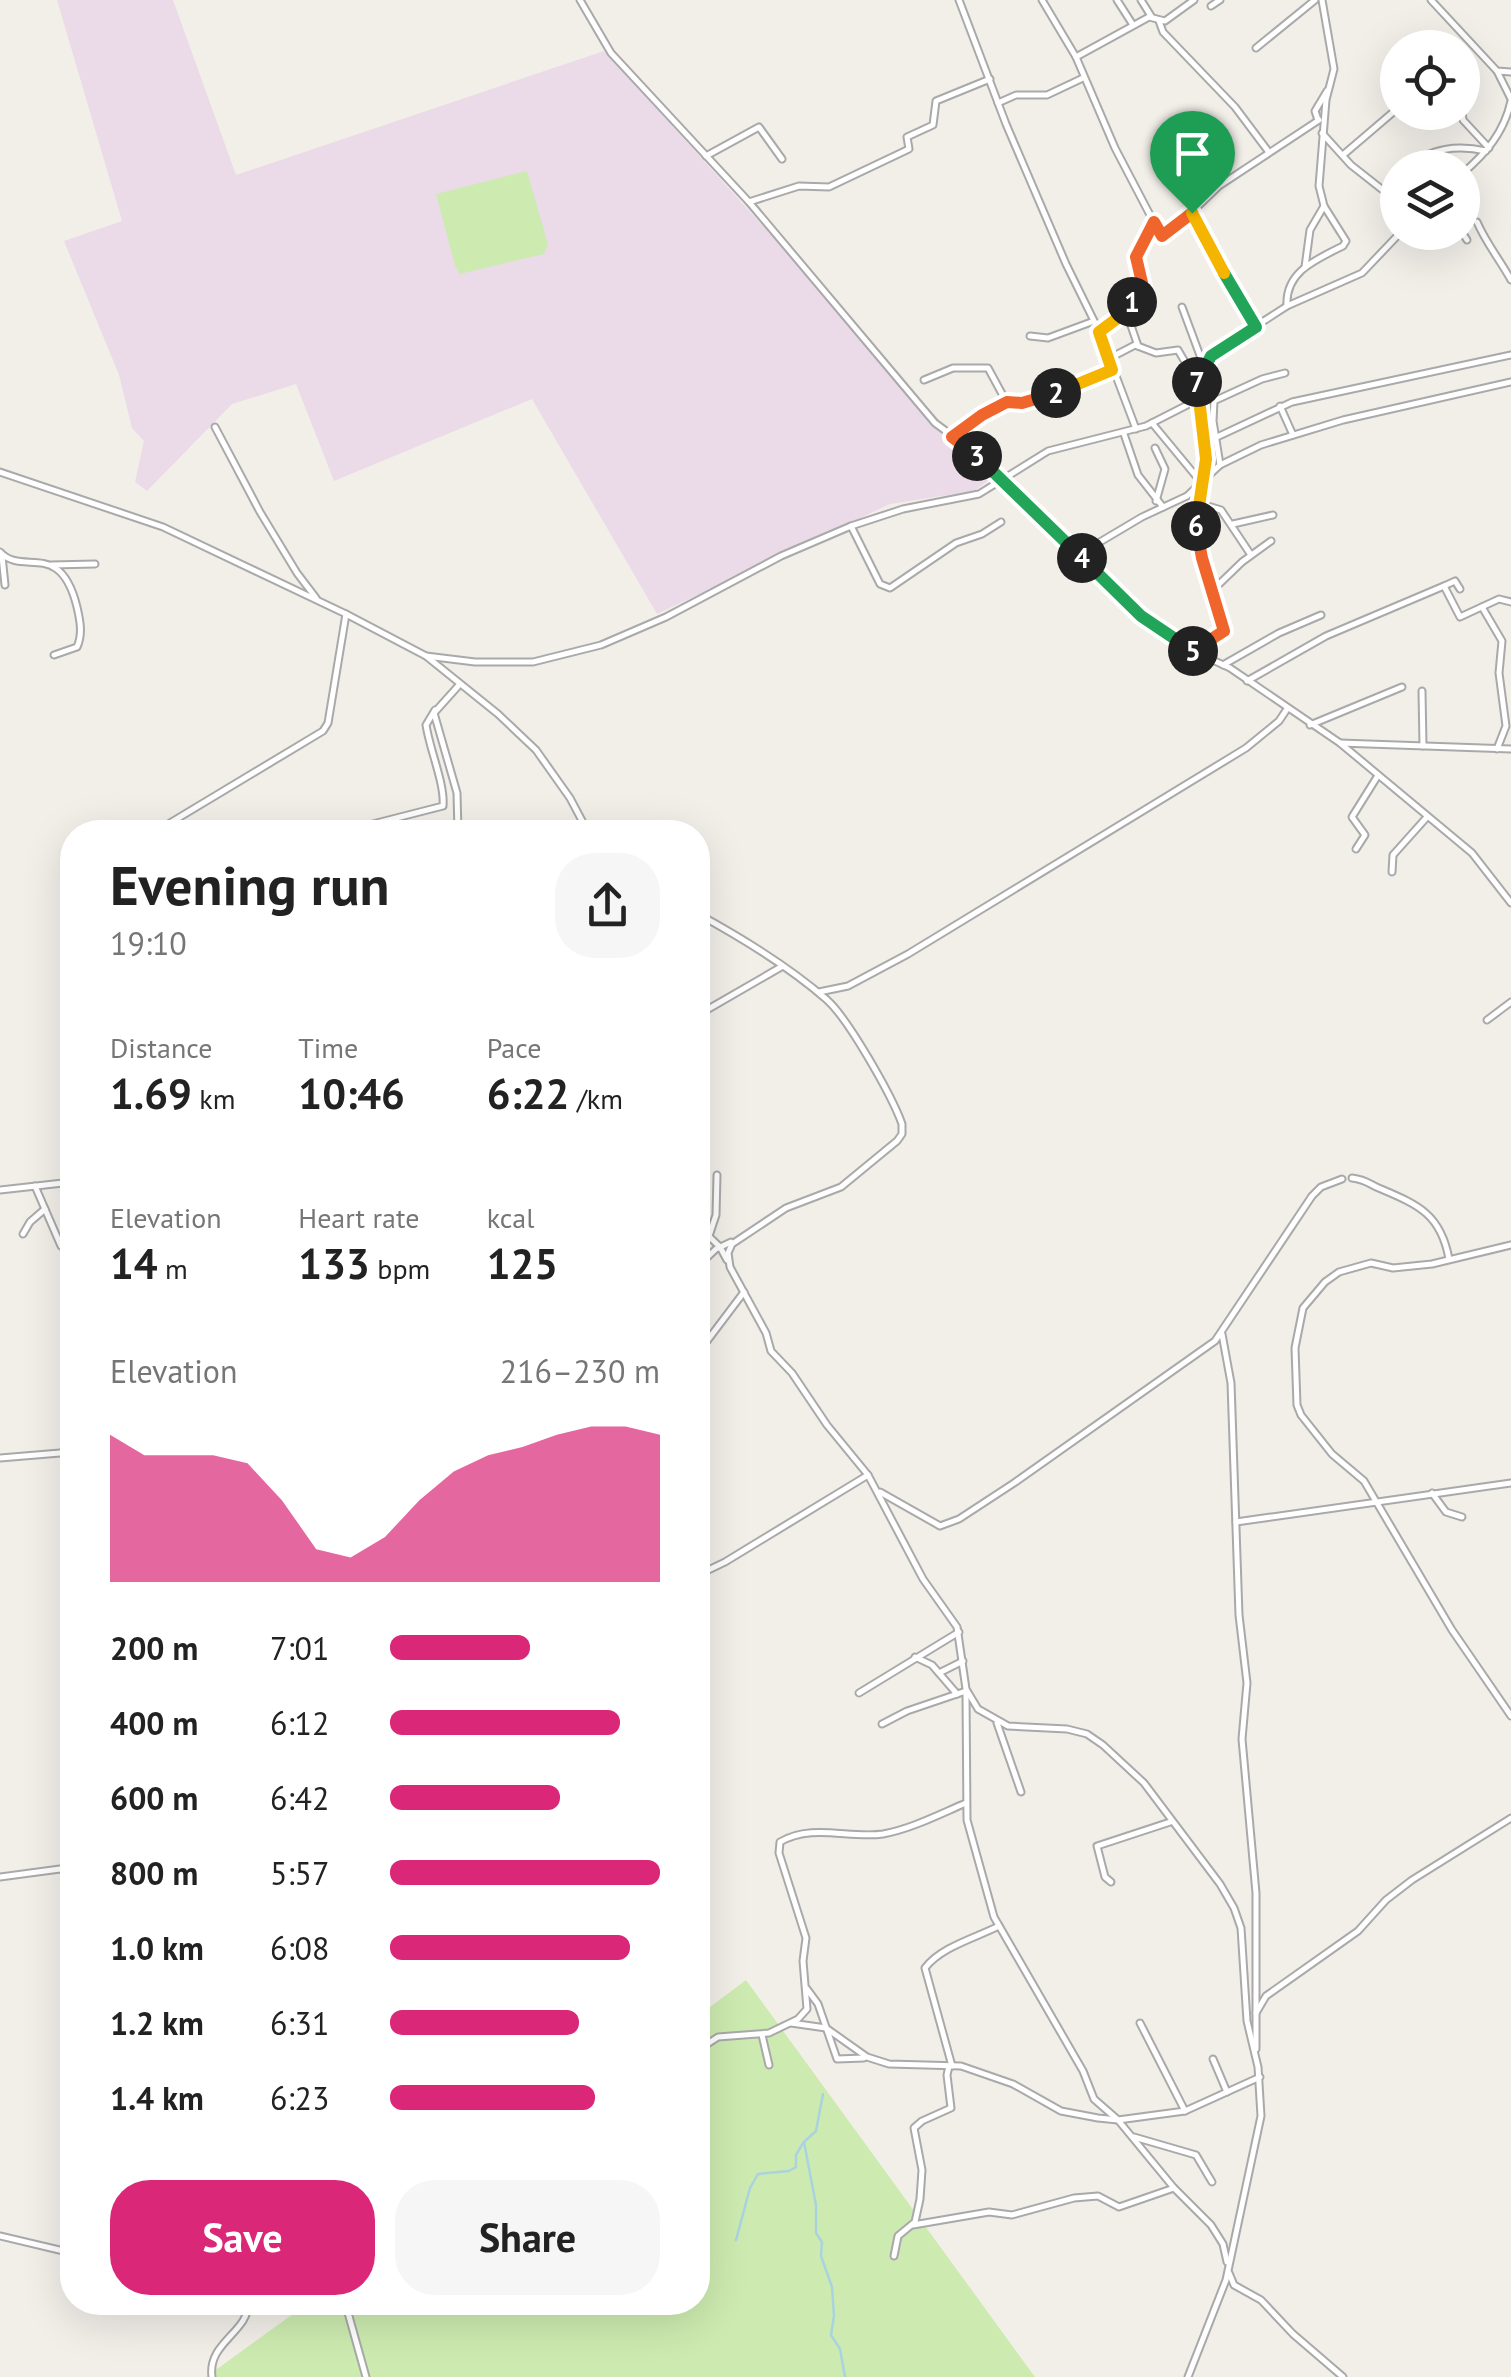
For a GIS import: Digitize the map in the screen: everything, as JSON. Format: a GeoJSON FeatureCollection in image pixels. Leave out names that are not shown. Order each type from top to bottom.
{"type":"FeatureCollection","features":[{"type":"Feature","properties":{"kind":"street"},"geometry":{"type":"LineString","coordinates":[[580,0],[611,53],[749,202],[935,424],[1003,481],[1141,616],[1340,743],[1472,853],[1511,903]]}},
{"type":"Feature","properties":{"kind":"street"},"geometry":{"type":"LineString","coordinates":[[959,0],[998,103],[1099,332],[1136,429]]}},
{"type":"Feature","properties":{"kind":"street"},"geometry":{"type":"LineString","coordinates":[[1042,0],[1076,57],[1082,78],[1162,236],[1219,186],[1268,151],[1321,126]]}},
{"type":"Feature","properties":{"kind":"street"},"geometry":{"type":"LineString","coordinates":[[1116,0],[1132,25]]}},
{"type":"Feature","properties":{"kind":"street"},"geometry":{"type":"LineString","coordinates":[[1141,0],[1163,32],[1235,107],[1268,151]]}},
{"type":"Feature","properties":{"kind":"street"},"geometry":{"type":"LineString","coordinates":[[1159,21],[1194,0]]}},
{"type":"Feature","properties":{"kind":"street"},"geometry":{"type":"LineString","coordinates":[[1211,6],[1220,0]]}},
{"type":"Feature","properties":{"kind":"street"},"geometry":{"type":"LineString","coordinates":[[1256,48],[1318,0],[1334,62],[1321,126],[1319,186],[1324,206],[1346,242],[1305,267],[1286,289],[1287,306]]}},
{"type":"Feature","properties":{"kind":"street"},"geometry":{"type":"LineString","coordinates":[[1431,0],[1497,71],[1511,100],[1509,119],[1480,157]]}},
{"type":"Feature","properties":{"kind":"street"},"geometry":{"type":"LineString","coordinates":[[1076,57],[1151,16]]}},
{"type":"Feature","properties":{"kind":"street"},"geometry":{"type":"LineString","coordinates":[[1497,71],[1511,72]]}},
{"type":"Feature","properties":{"kind":"street"},"geometry":{"type":"LineString","coordinates":[[998,103],[1012,96],[1047,95],[1082,78]]}},
{"type":"Feature","properties":{"kind":"street"},"geometry":{"type":"LineString","coordinates":[[749,202],[799,186],[829,186],[907,152],[907,138],[932,125],[936,101],[990,79]]}},
{"type":"Feature","properties":{"kind":"street"},"geometry":{"type":"LineString","coordinates":[[1342,155],[1380,123]]}},
{"type":"Feature","properties":{"kind":"street"},"geometry":{"type":"LineString","coordinates":[[1321,126],[1342,155],[1380,187]]}},
{"type":"Feature","properties":{"kind":"street"},"geometry":{"type":"LineString","coordinates":[[706,156],[759,127],[782,159]]}},
{"type":"Feature","properties":{"kind":"street"},"geometry":{"type":"LineString","coordinates":[[1471,130],[1488,150]]}},
{"type":"Feature","properties":{"kind":"street"},"geometry":{"type":"LineString","coordinates":[[1446,150],[1488,150]]}},
{"type":"Feature","properties":{"kind":"street"},"geometry":{"type":"LineString","coordinates":[[1305,267],[1314,217],[1324,206]]}},
{"type":"Feature","properties":{"kind":"street"},"geometry":{"type":"LineString","coordinates":[[1192,213],[1256,327]]}},
{"type":"Feature","properties":{"kind":"street"},"geometry":{"type":"LineString","coordinates":[[1099,332],[1144,291],[1136,257],[1154,222]]}},
{"type":"Feature","properties":{"kind":"street"},"geometry":{"type":"LineString","coordinates":[[1480,229],[1511,280]]}},
{"type":"Feature","properties":{"kind":"street"},"geometry":{"type":"LineString","coordinates":[[1192,374],[1202,361],[1287,306],[1357,276],[1384,250]]}},
{"type":"Feature","properties":{"kind":"street"},"geometry":{"type":"LineString","coordinates":[[1182,306],[1202,361]]}},
{"type":"Feature","properties":{"kind":"street"},"geometry":{"type":"LineString","coordinates":[[1126,310],[1138,346]]}},
{"type":"Feature","properties":{"kind":"street"},"geometry":{"type":"LineString","coordinates":[[1030,336],[1048,338],[1094,321]]}},
{"type":"Feature","properties":{"kind":"street"},"geometry":{"type":"LineString","coordinates":[[1110,358],[1128,347],[1138,346],[1156,353],[1178,350],[1196,386],[1206,447],[1196,526],[1224,631],[1192,652]]}},
{"type":"Feature","properties":{"kind":"street"},"geometry":{"type":"LineString","coordinates":[[1217,437],[1280,406],[1511,355]]}},
{"type":"Feature","properties":{"kind":"street"},"geometry":{"type":"LineString","coordinates":[[1196,386],[1211,356]]}},
{"type":"Feature","properties":{"kind":"street"},"geometry":{"type":"LineString","coordinates":[[924,380],[953,368],[988,368],[1007,402]]}},
{"type":"Feature","properties":{"kind":"street"},"geometry":{"type":"LineString","coordinates":[[952,437],[1007,402],[1040,398],[1112,370]]}},
{"type":"Feature","properties":{"kind":"street"},"geometry":{"type":"LineString","coordinates":[[1220,465],[1214,400],[1262,379],[1285,374]]}},
{"type":"Feature","properties":{"kind":"street"},"geometry":{"type":"LineString","coordinates":[[1078,554],[1158,506],[1187,496],[1220,465],[1264,443],[1343,420],[1511,382]]}},
{"type":"Feature","properties":{"kind":"street"},"geometry":{"type":"LineString","coordinates":[[426,656],[489,663],[534,662],[601,645],[851,526],[902,509],[970,498],[1053,450],[1124,434],[1198,398]]}},
{"type":"Feature","properties":{"kind":"street"},"geometry":{"type":"LineString","coordinates":[[1280,406],[1293,436]]}},
{"type":"Feature","properties":{"kind":"street"},"geometry":{"type":"LineString","coordinates":[[1152,423],[1202,479]]}},
{"type":"Feature","properties":{"kind":"street"},"geometry":{"type":"LineString","coordinates":[[215,427],[296,573],[318,600]]}},
{"type":"Feature","properties":{"kind":"street"},"geometry":{"type":"LineString","coordinates":[[1124,434],[1138,475],[1158,506]]}},
{"type":"Feature","properties":{"kind":"street"},"geometry":{"type":"LineString","coordinates":[[1155,448],[1165,469],[1158,506]]}},
{"type":"Feature","properties":{"kind":"street"},"geometry":{"type":"LineString","coordinates":[[0,474],[163,527],[426,656],[498,714],[545,761],[582,820]]}},
{"type":"Feature","properties":{"kind":"street"},"geometry":{"type":"LineString","coordinates":[[1198,503],[1217,507],[1251,555]]}},
{"type":"Feature","properties":{"kind":"street"},"geometry":{"type":"LineString","coordinates":[[1232,524],[1273,515]]}},
{"type":"Feature","properties":{"kind":"street"},"geometry":{"type":"LineString","coordinates":[[851,526],[880,584],[890,588],[956,542],[982,534],[1001,522]]}},
{"type":"Feature","properties":{"kind":"street"},"geometry":{"type":"LineString","coordinates":[[1212,591],[1271,541]]}},
{"type":"Feature","properties":{"kind":"street"},"geometry":{"type":"LineString","coordinates":[[6,585],[1,554],[48,565],[96,564]]}},
{"type":"Feature","properties":{"kind":"street"},"geometry":{"type":"LineString","coordinates":[[48,565],[70,584],[80,633],[76,646],[54,654]]}},
{"type":"Feature","properties":{"kind":"street"},"geometry":{"type":"LineString","coordinates":[[1247,681],[1326,636],[1455,581],[1460,589]]}},
{"type":"Feature","properties":{"kind":"street"},"geometry":{"type":"LineString","coordinates":[[1444,586],[1460,617],[1500,599],[1511,602]]}},
{"type":"Feature","properties":{"kind":"street"},"geometry":{"type":"LineString","coordinates":[[1482,607],[1502,641],[1498,673],[1506,726],[1496,749]]}},
{"type":"Feature","properties":{"kind":"street"},"geometry":{"type":"LineString","coordinates":[[174,820],[324,731],[346,614]]}},
{"type":"Feature","properties":{"kind":"street"},"geometry":{"type":"LineString","coordinates":[[1223,665],[1279,633],[1321,615]]}},
{"type":"Feature","properties":{"kind":"street"},"geometry":{"type":"LineString","coordinates":[[389,820],[444,806],[444,790],[430,754],[426,725],[460,684]]}},
{"type":"Feature","properties":{"kind":"street"},"geometry":{"type":"LineString","coordinates":[[1310,725],[1402,687]]}},
{"type":"Feature","properties":{"kind":"street"},"geometry":{"type":"LineString","coordinates":[[1422,691],[1422,746]]}},
{"type":"Feature","properties":{"kind":"street"},"geometry":{"type":"LineString","coordinates":[[816,992],[848,986],[916,950],[1246,748],[1279,721],[1287,709]]}},
{"type":"Feature","properties":{"kind":"street"},"geometry":{"type":"LineString","coordinates":[[435,710],[457,793],[458,820]]}},
{"type":"Feature","properties":{"kind":"street"},"geometry":{"type":"LineString","coordinates":[[1340,743],[1511,749]]}},
{"type":"Feature","properties":{"kind":"street"},"geometry":{"type":"LineString","coordinates":[[1356,849],[1365,835],[1352,817],[1377,777]]}},
{"type":"Feature","properties":{"kind":"street"},"geometry":{"type":"LineString","coordinates":[[1392,872],[1393,855],[1427,816]]}},
{"type":"Feature","properties":{"kind":"street"},"geometry":{"type":"LineString","coordinates":[[710,921],[782,966],[834,1007],[902,1124],[902,1134],[840,1187],[792,1205],[710,1256]]}},
{"type":"Feature","properties":{"kind":"street"},"geometry":{"type":"LineString","coordinates":[[710,1009],[782,966]]}},
{"type":"Feature","properties":{"kind":"street"},"geometry":{"type":"LineString","coordinates":[[1487,1020],[1511,1002]]}},
{"type":"Feature","properties":{"kind":"street"},"geometry":{"type":"LineString","coordinates":[[710,1233],[716,1216],[717,1175]]}},
{"type":"Feature","properties":{"kind":"street"},"geometry":{"type":"LineString","coordinates":[[1352,1178],[1368,1180],[1427,1212],[1442,1232],[1449,1259]]}},
{"type":"Feature","properties":{"kind":"street"},"geometry":{"type":"LineString","coordinates":[[878,1491],[931,1524],[940,1526],[959,1519],[1222,1334],[1312,1196],[1321,1187],[1342,1179]]}},
{"type":"Feature","properties":{"kind":"street"},"geometry":{"type":"LineString","coordinates":[[0,1190],[60,1183]]}},
{"type":"Feature","properties":{"kind":"street"},"geometry":{"type":"LineString","coordinates":[[35,1186],[60,1244]]}},
{"type":"Feature","properties":{"kind":"street"},"geometry":{"type":"LineString","coordinates":[[24,1234],[30,1222],[46,1209]]}},
{"type":"Feature","properties":{"kind":"street"},"geometry":{"type":"LineString","coordinates":[[710,1237],[720,1247],[773,1354],[792,1373],[827,1425],[868,1475],[923,1579],[958,1632],[966,1690],[966,1804],[971,1840],[999,1926],[1094,2099],[1118,2120],[1174,2188],[1211,2225],[1222,2244],[1234,2285],[1260,2300],[1343,2377]]}},
{"type":"Feature","properties":{"kind":"street"},"geometry":{"type":"LineString","coordinates":[[728,1263],[734,1241]]}},
{"type":"Feature","properties":{"kind":"street"},"geometry":{"type":"LineString","coordinates":[[1511,1245],[1432,1264],[1393,1268],[1371,1263],[1349,1268],[1325,1282],[1301,1312],[1295,1348],[1298,1408],[1332,1454],[1364,1481],[1472,1660],[1511,1716]]}},
{"type":"Feature","properties":{"kind":"street"},"geometry":{"type":"LineString","coordinates":[[710,1336],[744,1292]]}},
{"type":"Feature","properties":{"kind":"street"},"geometry":{"type":"LineString","coordinates":[[1222,1334],[1231,1383],[1239,1615],[1247,1683],[1242,1740],[1256,1893],[1256,2052]]}},
{"type":"Feature","properties":{"kind":"street"},"geometry":{"type":"LineString","coordinates":[[0,1458],[60,1453]]}},
{"type":"Feature","properties":{"kind":"street"},"geometry":{"type":"LineString","coordinates":[[710,1569],[868,1475]]}},
{"type":"Feature","properties":{"kind":"street"},"geometry":{"type":"LineString","coordinates":[[1236,1522],[1511,1484]]}},
{"type":"Feature","properties":{"kind":"street"},"geometry":{"type":"LineString","coordinates":[[1432,1493],[1446,1512],[1462,1517]]}},
{"type":"Feature","properties":{"kind":"street"},"geometry":{"type":"LineString","coordinates":[[859,1693],[958,1632]]}},
{"type":"Feature","properties":{"kind":"street"},"geometry":{"type":"LineString","coordinates":[[915,1657],[932,1665],[957,1694]]}},
{"type":"Feature","properties":{"kind":"street"},"geometry":{"type":"LineString","coordinates":[[939,1673],[963,1660]]}},
{"type":"Feature","properties":{"kind":"street"},"geometry":{"type":"LineString","coordinates":[[882,1724],[966,1690]]}},
{"type":"Feature","properties":{"kind":"street"},"geometry":{"type":"LineString","coordinates":[[966,1690],[978,1709],[997,1723],[1066,1729],[1094,1738],[1138,1776],[1211,1871],[1234,1908],[1241,1928],[1246,2021],[1260,2077],[1260,2123],[1220,2302],[1188,2377]]}},
{"type":"Feature","properties":{"kind":"street"},"geometry":{"type":"LineString","coordinates":[[997,1723],[1021,1792]]}},
{"type":"Feature","properties":{"kind":"street"},"geometry":{"type":"LineString","coordinates":[[710,2042],[718,2037],[762,2035],[803,2016],[807,2009],[806,1938],[779,1853],[780,1842],[837,1831],[886,1833],[966,1804]]}},
{"type":"Feature","properties":{"kind":"street"},"geometry":{"type":"LineString","coordinates":[[1256,2013],[1266,1996],[1352,1936],[1386,1900],[1412,1880],[1511,1818]]}},
{"type":"Feature","properties":{"kind":"street"},"geometry":{"type":"LineString","coordinates":[[1111,1882],[1105,1878],[1096,1846],[1170,1822]]}},
{"type":"Feature","properties":{"kind":"street"},"geometry":{"type":"LineString","coordinates":[[0,1877],[60,1869]]}},
{"type":"Feature","properties":{"kind":"street"},"geometry":{"type":"LineString","coordinates":[[913,2225],[922,2176],[913,2132],[922,2120],[951,2108],[947,2075],[950,2066],[925,1968],[946,1952],[999,1926]]}},
{"type":"Feature","properties":{"kind":"street"},"geometry":{"type":"LineString","coordinates":[[806,1987],[818,2004],[837,2059],[867,2057]]}},
{"type":"Feature","properties":{"kind":"street"},"geometry":{"type":"LineString","coordinates":[[790,2023],[826,2028],[867,2057],[889,2064],[950,2066],[998,2078],[1061,2111],[1118,2120],[1185,2111],[1260,2077]]}},
{"type":"Feature","properties":{"kind":"street"},"geometry":{"type":"LineString","coordinates":[[1140,2023],[1185,2111]]}},
{"type":"Feature","properties":{"kind":"street"},"geometry":{"type":"LineString","coordinates":[[762,2035],[769,2066]]}},
{"type":"Feature","properties":{"kind":"street"},"geometry":{"type":"LineString","coordinates":[[1213,2059],[1226,2092]]}},
{"type":"Feature","properties":{"kind":"street"},"geometry":{"type":"LineString","coordinates":[[1130,2136],[1196,2155],[1212,2182]]}},
{"type":"Feature","properties":{"kind":"street"},"geometry":{"type":"LineString","coordinates":[[894,2256],[898,2236],[913,2225],[989,2212],[1012,2215],[1074,2198],[1102,2197],[1119,2207],[1174,2188]]}},
{"type":"Feature","properties":{"kind":"street"},"geometry":{"type":"LineString","coordinates":[[0,2236],[60,2250]]}},
{"type":"Feature","properties":{"kind":"street"},"geometry":{"type":"LineString","coordinates":[[212,2377],[213,2357],[247,2315]]}},
{"type":"Feature","properties":{"kind":"street"},"geometry":{"type":"LineString","coordinates":[[348,2315],[366,2377]]}},
{"type":"Feature","properties":{"kind":"shaded area"},"geometry":{"type":"Polygon","coordinates":[[[57,0],[173,0],[236,175],[604,51],[992,478],[974,491],[890,504],[657,614],[532,399],[334,481],[296,384],[232,404],[147,491],[135,482],[144,441],[132,428],[119,375],[64,241],[122,221],[57,0]]]}},
{"type":"Feature","properties":{"kind":"green space"},"geometry":{"type":"Polygon","coordinates":[[[527,171],[548,244],[544,254],[460,274],[436,194],[527,171]]]}},
{"type":"Feature","properties":{"kind":"green space"},"geometry":{"type":"Polygon","coordinates":[[[746,1980],[1035,2377],[206,2377],[291,2315],[710,2315],[710,2007],[746,1980]]]}},
{"type":"Feature","properties":{"kind":"waterway"},"geometry":{"type":"LineString","coordinates":[[823,2094],[816,2131],[804,2142],[816,2205],[816,2233],[822,2242],[821,2256],[832,2287],[831,2335],[840,2349],[845,2377]]}},
{"type":"Feature","properties":{"kind":"waterway"},"geometry":{"type":"LineString","coordinates":[[736,2240],[750,2188],[758,2174],[796,2167],[796,2155],[803,2143]]}},
{"type":"Feature","properties":{"kind":"route"},"geometry":{"type":"LineString","coordinates":[[1192,213],[1256,327],[1211,356],[1196,386],[1206,459],[1195,520],[1224,631],[1192,652],[1141,616],[965,445],[952,437],[1007,402],[1040,398],[1112,370],[1099,332],[1144,291],[1136,254],[1154,222],[1162,236],[1192,213]]}}]}
